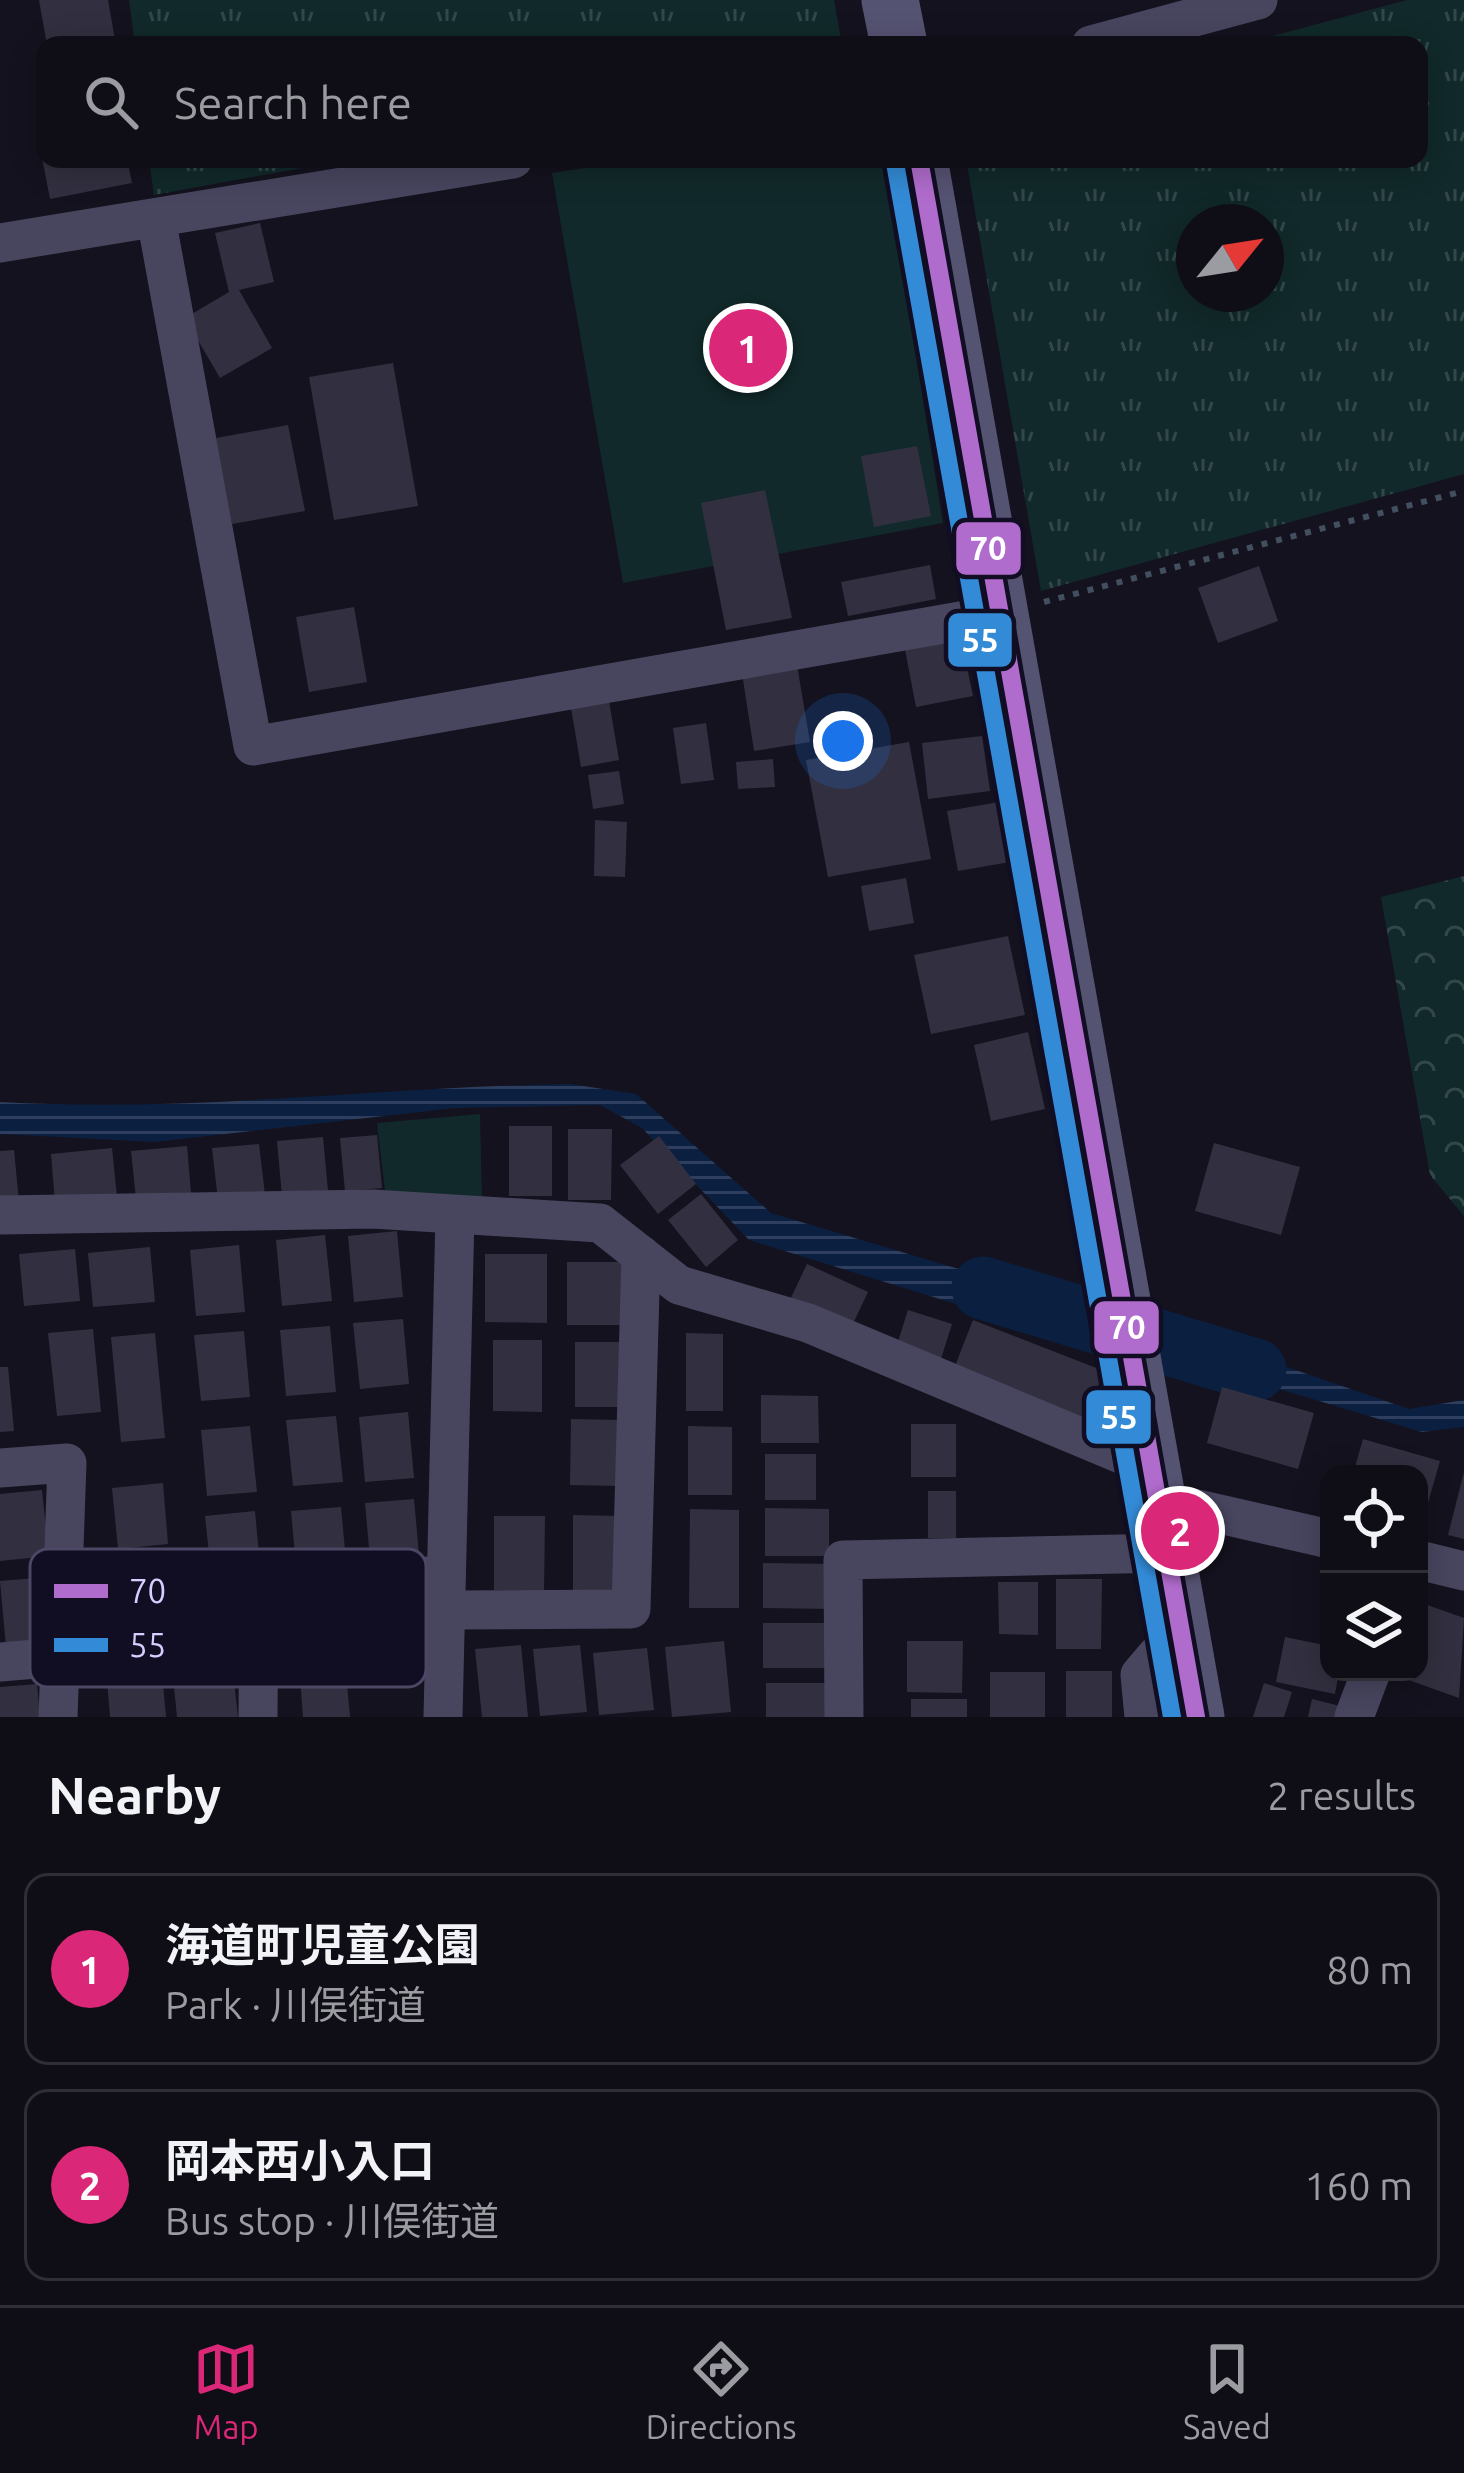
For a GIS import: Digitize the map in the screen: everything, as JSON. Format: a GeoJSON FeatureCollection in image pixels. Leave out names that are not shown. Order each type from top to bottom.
{"type":"FeatureCollection","features":[{"type":"Feature","properties":{"kind":"main road"},"geometry":{"type":"LineString","coordinates":[[890,0],[896,36]]}},
{"type":"Feature","properties":{"kind":"main road"},"geometry":{"type":"LineString","coordinates":[[921,168],[1196,1717]]}},
{"type":"Feature","properties":{"kind":"street"},"geometry":{"type":"LineString","coordinates":[[1124,36],[1258,0]]}},
{"type":"Feature","properties":{"kind":"street"},"geometry":{"type":"LineString","coordinates":[[0,243],[459,168]]}},
{"type":"Feature","properties":{"kind":"street"},"geometry":{"type":"LineString","coordinates":[[156,218],[253,746],[1000,614]]}},
{"type":"Feature","properties":{"kind":"street"},"geometry":{"type":"LineString","coordinates":[[0,1214],[374,1210],[601,1223],[679,1285],[808,1323],[1159,1506],[1320,1538]]}},
{"type":"Feature","properties":{"kind":"street"},"geometry":{"type":"LineString","coordinates":[[443,1717],[455,1215]]}},
{"type":"Feature","properties":{"kind":"street"},"geometry":{"type":"LineString","coordinates":[[426,1591],[631,1609],[641,1255]]}},
{"type":"Feature","properties":{"kind":"street"},"geometry":{"type":"LineString","coordinates":[[0,1468],[67,1463],[64,1549]]}},
{"type":"Feature","properties":{"kind":"street"},"geometry":{"type":"LineString","coordinates":[[844,1717],[843,1560],[1159,1506]]}},
{"type":"Feature","properties":{"kind":"street"},"geometry":{"type":"LineString","coordinates":[[1428,1563],[1464,1571]]}},
{"type":"Feature","properties":{"kind":"street"},"geometry":{"type":"LineString","coordinates":[[1144,1717],[1140,1675],[1157,1655],[1184,1647]]}},
{"type":"Feature","properties":{"kind":"street"},"geometry":{"type":"LineString","coordinates":[[0,1662],[30,1660]]}},
{"type":"Feature","properties":{"kind":"street"},"geometry":{"type":"LineString","coordinates":[[1354,1717],[1367,1681]]}},
{"type":"Feature","properties":{"kind":"street"},"geometry":{"type":"LineString","coordinates":[[58,1717],[59,1687]]}},
{"type":"Feature","properties":{"kind":"street"},"geometry":{"type":"LineString","coordinates":[[258,1687],[258,1717]]}},
{"type":"Feature","properties":{"kind":"path"},"geometry":{"type":"LineString","coordinates":[[1000,614],[1464,491]]}},
{"type":"Feature","properties":{"kind":"green space"},"geometry":{"type":"Polygon","coordinates":[[[129,0],[834,0],[840,36],[134,36],[129,0]]]}},
{"type":"Feature","properties":{"kind":"green space"},"geometry":{"type":"Polygon","coordinates":[[[1407,0],[1464,0],[1464,474],[1041,591],[968,168],[1428,168],[1428,36],[1273,36],[1407,0]]]}},
{"type":"Feature","properties":{"kind":"green space"},"geometry":{"type":"Polygon","coordinates":[[[150,168],[302,168],[154,195],[150,168]]]}},
{"type":"Feature","properties":{"kind":"green space"},"geometry":{"type":"Polygon","coordinates":[[[585,168],[885,168],[943,523],[623,583],[552,173],[585,168]]]}},
{"type":"Feature","properties":{"kind":"green space"},"geometry":{"type":"Polygon","coordinates":[[[1464,876],[1464,1216],[1430,1175],[1381,897],[1464,876]]]}},
{"type":"Feature","properties":{"kind":"green space"},"geometry":{"type":"Polygon","coordinates":[[[480,1114],[482,1202],[386,1200],[377,1123],[480,1114]]]}},
{"type":"Feature","properties":{"kind":"water"},"geometry":{"type":"Polygon","coordinates":[[[570,1084],[636,1094],[771,1213],[1063,1300],[1069,1339],[749,1240],[642,1128],[600,1105],[455,1108],[155,1142],[0,1134],[0,1102],[215,1102],[570,1084]]]}},
{"type":"Feature","properties":{"kind":"water"},"geometry":{"type":"Polygon","coordinates":[[[1176,1329],[1409,1409],[1464,1400],[1464,1427],[1422,1432],[1176,1358],[1176,1329]]]}},
{"type":"Feature","properties":{"kind":"building"},"geometry":{"type":"Polygon","coordinates":[[[39,0],[108,0],[114,36],[45,36],[39,0]]]}},
{"type":"Feature","properties":{"kind":"building"},"geometry":{"type":"Polygon","coordinates":[[[44,168],[129,168],[132,183],[50,199],[44,168]]]}},
{"type":"Feature","properties":{"kind":"building"},"geometry":{"type":"Polygon","coordinates":[[[260,223],[274,282],[239,290],[272,348],[220,378],[185,318],[229,292],[215,233],[260,223]]]}},
{"type":"Feature","properties":{"kind":"building"},"geometry":{"type":"Polygon","coordinates":[[[393,363],[418,506],[334,520],[309,377],[393,363]]]}},
{"type":"Feature","properties":{"kind":"building"},"geometry":{"type":"Polygon","coordinates":[[[288,425],[305,511],[232,524],[216,438],[288,425]]]}},
{"type":"Feature","properties":{"kind":"building"},"geometry":{"type":"Polygon","coordinates":[[[917,446],[931,516],[874,527],[861,456],[917,446]]]}},
{"type":"Feature","properties":{"kind":"building"},"geometry":{"type":"Polygon","coordinates":[[[765,490],[792,618],[726,630],[701,503],[765,490]]]}},
{"type":"Feature","properties":{"kind":"building"},"geometry":{"type":"Polygon","coordinates":[[[930,565],[936,599],[848,616],[841,582],[930,565]]]}},
{"type":"Feature","properties":{"kind":"building"},"geometry":{"type":"Polygon","coordinates":[[[1259,566],[1278,621],[1218,643],[1198,588],[1259,566]]]}},
{"type":"Feature","properties":{"kind":"building"},"geometry":{"type":"Polygon","coordinates":[[[354,607],[367,682],[309,692],[296,617],[354,607]]]}},
{"type":"Feature","properties":{"kind":"building"},"geometry":{"type":"Polygon","coordinates":[[[959,629],[973,696],[916,707],[903,639],[959,629]]]}},
{"type":"Feature","properties":{"kind":"building"},"geometry":{"type":"Polygon","coordinates":[[[797,665],[810,742],[754,751],[742,673],[797,665]]]}},
{"type":"Feature","properties":{"kind":"building"},"geometry":{"type":"Polygon","coordinates":[[[607,689],[619,760],[581,767],[569,696],[607,689]]]}},
{"type":"Feature","properties":{"kind":"building"},"geometry":{"type":"Polygon","coordinates":[[[706,723],[714,780],[681,784],[673,728],[706,723]]]}},
{"type":"Feature","properties":{"kind":"building"},"geometry":{"type":"Polygon","coordinates":[[[982,736],[990,791],[928,799],[922,743],[982,736]]]}},
{"type":"Feature","properties":{"kind":"building"},"geometry":{"type":"Polygon","coordinates":[[[909,742],[931,859],[828,877],[806,760],[909,742]]]}},
{"type":"Feature","properties":{"kind":"building"},"geometry":{"type":"Polygon","coordinates":[[[773,759],[775,787],[738,789],[736,762],[773,759]]]}},
{"type":"Feature","properties":{"kind":"building"},"geometry":{"type":"Polygon","coordinates":[[[619,771],[624,804],[593,809],[588,775],[619,771]]]}},
{"type":"Feature","properties":{"kind":"building"},"geometry":{"type":"Polygon","coordinates":[[[999,802],[1010,862],[958,871],[947,811],[999,802]]]}},
{"type":"Feature","properties":{"kind":"building"},"geometry":{"type":"Polygon","coordinates":[[[595,820],[627,822],[625,877],[594,876],[595,820]]]}},
{"type":"Feature","properties":{"kind":"building"},"geometry":{"type":"Polygon","coordinates":[[[906,878],[914,923],[869,931],[861,886],[906,878]]]}},
{"type":"Feature","properties":{"kind":"building"},"geometry":{"type":"Polygon","coordinates":[[[1008,936],[1025,1015],[931,1034],[914,955],[1008,936]]]}},
{"type":"Feature","properties":{"kind":"building"},"geometry":{"type":"Polygon","coordinates":[[[1028,1032],[1045,1109],[991,1121],[974,1045],[1028,1032]]]}},
{"type":"Feature","properties":{"kind":"building"},"geometry":{"type":"Polygon","coordinates":[[[509,1126],[552,1126],[552,1196],[509,1196],[509,1126]]]}},
{"type":"Feature","properties":{"kind":"building"},"geometry":{"type":"Polygon","coordinates":[[[568,1129],[612,1129],[611,1200],[568,1200],[568,1129]]]}},
{"type":"Feature","properties":{"kind":"building"},"geometry":{"type":"Polygon","coordinates":[[[377,1135],[382,1188],[345,1191],[340,1138],[377,1135]]]}},
{"type":"Feature","properties":{"kind":"building"},"geometry":{"type":"Polygon","coordinates":[[[659,1136],[696,1184],[658,1214],[620,1165],[659,1136]]]}},
{"type":"Feature","properties":{"kind":"building"},"geometry":{"type":"Polygon","coordinates":[[[323,1137],[328,1191],[282,1196],[277,1141],[323,1137]]]}},
{"type":"Feature","properties":{"kind":"building"},"geometry":{"type":"Polygon","coordinates":[[[1214,1143],[1300,1167],[1281,1235],[1195,1211],[1214,1143]]]}},
{"type":"Feature","properties":{"kind":"building"},"geometry":{"type":"Polygon","coordinates":[[[259,1144],[265,1195],[218,1200],[212,1148],[259,1144]]]}},
{"type":"Feature","properties":{"kind":"building"},"geometry":{"type":"Polygon","coordinates":[[[187,1146],[191,1193],[136,1198],[131,1151],[187,1146]]]}},
{"type":"Feature","properties":{"kind":"building"},"geometry":{"type":"Polygon","coordinates":[[[112,1148],[117,1197],[55,1203],[51,1154],[112,1148]]]}},
{"type":"Feature","properties":{"kind":"building"},"geometry":{"type":"Polygon","coordinates":[[[14,1150],[19,1202],[0,1204],[0,1151],[14,1150]]]}},
{"type":"Feature","properties":{"kind":"building"},"geometry":{"type":"Polygon","coordinates":[[[701,1194],[738,1240],[706,1267],[668,1220],[701,1194]]]}},
{"type":"Feature","properties":{"kind":"building"},"geometry":{"type":"Polygon","coordinates":[[[397,1231],[403,1297],[354,1302],[348,1236],[397,1231]]]}},
{"type":"Feature","properties":{"kind":"building"},"geometry":{"type":"Polygon","coordinates":[[[325,1235],[332,1301],[282,1306],[276,1240],[325,1235]]]}},
{"type":"Feature","properties":{"kind":"building"},"geometry":{"type":"Polygon","coordinates":[[[239,1245],[245,1312],[196,1316],[190,1250],[239,1245]]]}},
{"type":"Feature","properties":{"kind":"building"},"geometry":{"type":"Polygon","coordinates":[[[150,1247],[155,1302],[93,1307],[88,1253],[150,1247]]]}},
{"type":"Feature","properties":{"kind":"building"},"geometry":{"type":"Polygon","coordinates":[[[75,1249],[80,1301],[24,1306],[19,1254],[75,1249]]]}},
{"type":"Feature","properties":{"kind":"building"},"geometry":{"type":"Polygon","coordinates":[[[485,1254],[547,1254],[547,1323],[485,1322],[485,1254]]]}},
{"type":"Feature","properties":{"kind":"building"},"geometry":{"type":"Polygon","coordinates":[[[567,1262],[622,1262],[622,1325],[567,1325],[567,1262]]]}},
{"type":"Feature","properties":{"kind":"building"},"geometry":{"type":"Polygon","coordinates":[[[807,1264],[868,1292],[850,1330],[789,1302],[807,1264]]]}},
{"type":"Feature","properties":{"kind":"building"},"geometry":{"type":"Polygon","coordinates":[[[908,1310],[952,1324],[939,1365],[895,1351],[908,1310]]]}},
{"type":"Feature","properties":{"kind":"building"},"geometry":{"type":"Polygon","coordinates":[[[403,1319],[409,1384],[360,1389],[353,1323],[403,1319]]]}},
{"type":"Feature","properties":{"kind":"building"},"geometry":{"type":"Polygon","coordinates":[[[973,1320],[1104,1371],[1084,1421],[953,1371],[973,1320]]]}},
{"type":"Feature","properties":{"kind":"building"},"geometry":{"type":"Polygon","coordinates":[[[330,1326],[336,1392],[286,1396],[280,1330],[330,1326]]]}},
{"type":"Feature","properties":{"kind":"building"},"geometry":{"type":"Polygon","coordinates":[[[93,1329],[101,1412],[57,1416],[48,1333],[93,1329]]]}},
{"type":"Feature","properties":{"kind":"building"},"geometry":{"type":"Polygon","coordinates":[[[244,1331],[250,1397],[201,1401],[194,1335],[244,1331]]]}},
{"type":"Feature","properties":{"kind":"building"},"geometry":{"type":"Polygon","coordinates":[[[155,1333],[165,1438],[121,1442],[111,1337],[155,1333]]]}},
{"type":"Feature","properties":{"kind":"building"},"geometry":{"type":"Polygon","coordinates":[[[686,1333],[723,1334],[723,1411],[686,1411],[686,1333]]]}},
{"type":"Feature","properties":{"kind":"building"},"geometry":{"type":"Polygon","coordinates":[[[493,1340],[542,1340],[542,1412],[493,1411],[493,1340]]]}},
{"type":"Feature","properties":{"kind":"building"},"geometry":{"type":"Polygon","coordinates":[[[575,1342],[620,1342],[619,1407],[575,1407],[575,1342]]]}},
{"type":"Feature","properties":{"kind":"building"},"geometry":{"type":"Polygon","coordinates":[[[0,1367],[8,1367],[14,1431],[0,1432],[0,1367]]]}},
{"type":"Feature","properties":{"kind":"building"},"geometry":{"type":"Polygon","coordinates":[[[1222,1387],[1314,1413],[1298,1469],[1207,1443],[1222,1387]]]}},
{"type":"Feature","properties":{"kind":"building"},"geometry":{"type":"Polygon","coordinates":[[[761,1395],[818,1396],[819,1443],[761,1443],[761,1395]]]}},
{"type":"Feature","properties":{"kind":"building"},"geometry":{"type":"Polygon","coordinates":[[[408,1412],[414,1478],[365,1482],[359,1417],[408,1412]]]}},
{"type":"Feature","properties":{"kind":"building"},"geometry":{"type":"Polygon","coordinates":[[[336,1416],[343,1482],[293,1486],[286,1420],[336,1416]]]}},
{"type":"Feature","properties":{"kind":"building"},"geometry":{"type":"Polygon","coordinates":[[[571,1419],[620,1420],[619,1486],[570,1485],[571,1419]]]}},
{"type":"Feature","properties":{"kind":"building"},"geometry":{"type":"Polygon","coordinates":[[[911,1424],[956,1424],[956,1477],[911,1477],[911,1424]]]}},
{"type":"Feature","properties":{"kind":"building"},"geometry":{"type":"Polygon","coordinates":[[[250,1426],[257,1492],[207,1496],[201,1430],[250,1426]]]}},
{"type":"Feature","properties":{"kind":"building"},"geometry":{"type":"Polygon","coordinates":[[[688,1426],[732,1427],[732,1495],[688,1495],[688,1426]]]}},
{"type":"Feature","properties":{"kind":"building"},"geometry":{"type":"Polygon","coordinates":[[[1363,1439],[1440,1461],[1428,1503],[1428,1465],[1356,1465],[1363,1439]]]}},
{"type":"Feature","properties":{"kind":"building"},"geometry":{"type":"Polygon","coordinates":[[[765,1454],[816,1454],[816,1500],[765,1500],[765,1454]]]}},
{"type":"Feature","properties":{"kind":"building"},"geometry":{"type":"Polygon","coordinates":[[[1464,1472],[1464,1539],[1448,1535],[1464,1472]]]}},
{"type":"Feature","properties":{"kind":"building"},"geometry":{"type":"Polygon","coordinates":[[[163,1483],[168,1544],[118,1549],[112,1488],[163,1483]]]}},
{"type":"Feature","properties":{"kind":"building"},"geometry":{"type":"Polygon","coordinates":[[[42,1490],[48,1549],[30,1549],[30,1558],[0,1561],[0,1494],[42,1490]]]}},
{"type":"Feature","properties":{"kind":"building"},"geometry":{"type":"Polygon","coordinates":[[[928,1491],[956,1491],[956,1538],[928,1538],[928,1491]]]}},
{"type":"Feature","properties":{"kind":"building"},"geometry":{"type":"Polygon","coordinates":[[[414,1499],[419,1549],[369,1549],[365,1503],[414,1499]]]}},
{"type":"Feature","properties":{"kind":"building"},"geometry":{"type":"Polygon","coordinates":[[[341,1507],[345,1549],[294,1549],[291,1511],[341,1507]]]}},
{"type":"Feature","properties":{"kind":"building"},"geometry":{"type":"Polygon","coordinates":[[[765,1508],[829,1509],[829,1556],[765,1556],[765,1508]]]}},
{"type":"Feature","properties":{"kind":"building"},"geometry":{"type":"Polygon","coordinates":[[[690,1509],[739,1510],[739,1608],[689,1608],[690,1509]]]}},
{"type":"Feature","properties":{"kind":"building"},"geometry":{"type":"Polygon","coordinates":[[[255,1511],[258,1549],[208,1549],[205,1516],[255,1511]]]}},
{"type":"Feature","properties":{"kind":"building"},"geometry":{"type":"Polygon","coordinates":[[[573,1515],[618,1516],[618,1595],[573,1595],[573,1515]]]}},
{"type":"Feature","properties":{"kind":"building"},"geometry":{"type":"Polygon","coordinates":[[[494,1516],[545,1516],[544,1591],[494,1590],[494,1516]]]}},
{"type":"Feature","properties":{"kind":"building"},"geometry":{"type":"Polygon","coordinates":[[[763,1563],[833,1564],[833,1609],[763,1608],[763,1563]]]}},
{"type":"Feature","properties":{"kind":"building"},"geometry":{"type":"Polygon","coordinates":[[[30,1579],[30,1645],[6,1647],[0,1581],[30,1579]]]}},
{"type":"Feature","properties":{"kind":"building"},"geometry":{"type":"Polygon","coordinates":[[[1056,1579],[1102,1579],[1101,1649],[1056,1649],[1056,1579]]]}},
{"type":"Feature","properties":{"kind":"building"},"geometry":{"type":"Polygon","coordinates":[[[998,1582],[1038,1582],[1038,1635],[999,1634],[998,1582]]]}},
{"type":"Feature","properties":{"kind":"building"},"geometry":{"type":"Polygon","coordinates":[[[1428,1605],[1464,1618],[1459,1698],[1411,1681],[1428,1681],[1428,1605]]]}},
{"type":"Feature","properties":{"kind":"building"},"geometry":{"type":"Polygon","coordinates":[[[763,1623],[833,1623],[833,1668],[763,1668],[763,1623]]]}},
{"type":"Feature","properties":{"kind":"building"},"geometry":{"type":"Polygon","coordinates":[[[1285,1637],[1320,1644],[1320,1681],[1337,1681],[1335,1694],[1276,1682],[1285,1637]]]}},
{"type":"Feature","properties":{"kind":"building"},"geometry":{"type":"Polygon","coordinates":[[[724,1641],[731,1712],[672,1717],[665,1647],[724,1641]]]}},
{"type":"Feature","properties":{"kind":"building"},"geometry":{"type":"Polygon","coordinates":[[[907,1641],[963,1641],[962,1693],[907,1692],[907,1641]]]}},
{"type":"Feature","properties":{"kind":"building"},"geometry":{"type":"Polygon","coordinates":[[[521,1645],[528,1717],[482,1717],[475,1649],[521,1645]]]}},
{"type":"Feature","properties":{"kind":"building"},"geometry":{"type":"Polygon","coordinates":[[[580,1645],[587,1712],[540,1716],[533,1649],[580,1645]]]}},
{"type":"Feature","properties":{"kind":"building"},"geometry":{"type":"Polygon","coordinates":[[[647,1648],[654,1710],[599,1715],[593,1653],[647,1648]]]}},
{"type":"Feature","properties":{"kind":"building"},"geometry":{"type":"Polygon","coordinates":[[[1066,1671],[1112,1671],[1112,1717],[1066,1717],[1066,1671]]]}},
{"type":"Feature","properties":{"kind":"building"},"geometry":{"type":"Polygon","coordinates":[[[990,1672],[1045,1672],[1045,1717],[990,1717],[990,1672]]]}},
{"type":"Feature","properties":{"kind":"building"},"geometry":{"type":"Polygon","coordinates":[[[766,1683],[836,1683],[836,1717],[766,1717],[766,1683]]]}},
{"type":"Feature","properties":{"kind":"building"},"geometry":{"type":"Polygon","coordinates":[[[1264,1683],[1292,1692],[1284,1717],[1253,1717],[1264,1683]]]}},
{"type":"Feature","properties":{"kind":"building"},"geometry":{"type":"Polygon","coordinates":[[[0,1687],[37,1687],[40,1717],[0,1717],[0,1687]]]}},
{"type":"Feature","properties":{"kind":"building"},"geometry":{"type":"Polygon","coordinates":[[[108,1687],[163,1687],[166,1717],[110,1717],[108,1687]]]}},
{"type":"Feature","properties":{"kind":"building"},"geometry":{"type":"Polygon","coordinates":[[[174,1687],[235,1687],[238,1717],[177,1717],[174,1687]]]}},
{"type":"Feature","properties":{"kind":"building"},"geometry":{"type":"Polygon","coordinates":[[[301,1687],[347,1687],[350,1717],[303,1717],[301,1687]]]}},
{"type":"Feature","properties":{"kind":"building"},"geometry":{"type":"Polygon","coordinates":[[[911,1699],[967,1699],[967,1717],[911,1717],[911,1699]]]}},
{"type":"Feature","properties":{"kind":"building"},"geometry":{"type":"Polygon","coordinates":[[[1312,1699],[1344,1707],[1342,1717],[1308,1717],[1312,1699]]]}},
{"type":"Feature","properties":{"kind":"waterway"},"geometry":{"type":"LineString","coordinates":[[983,1288],[1255,1370]]}},
{"type":"Feature","properties":{"kind":"transit line","name":"55"},"geometry":{"type":"LineString","coordinates":[[896,168],[1172,1717]]}},
{"type":"Feature","properties":{"kind":"transit line","name":"70"},"geometry":{"type":"LineString","coordinates":[[921,168],[1196,1717]]}},
{"type":"Feature","properties":{"kind":"place","name":"海道町児童公園"},"geometry":{"type":"Point","coordinates":[748,348]}},
{"type":"Feature","properties":{"kind":"place","name":"岡本西小入口"},"geometry":{"type":"Point","coordinates":[1180,1531]}}]}
